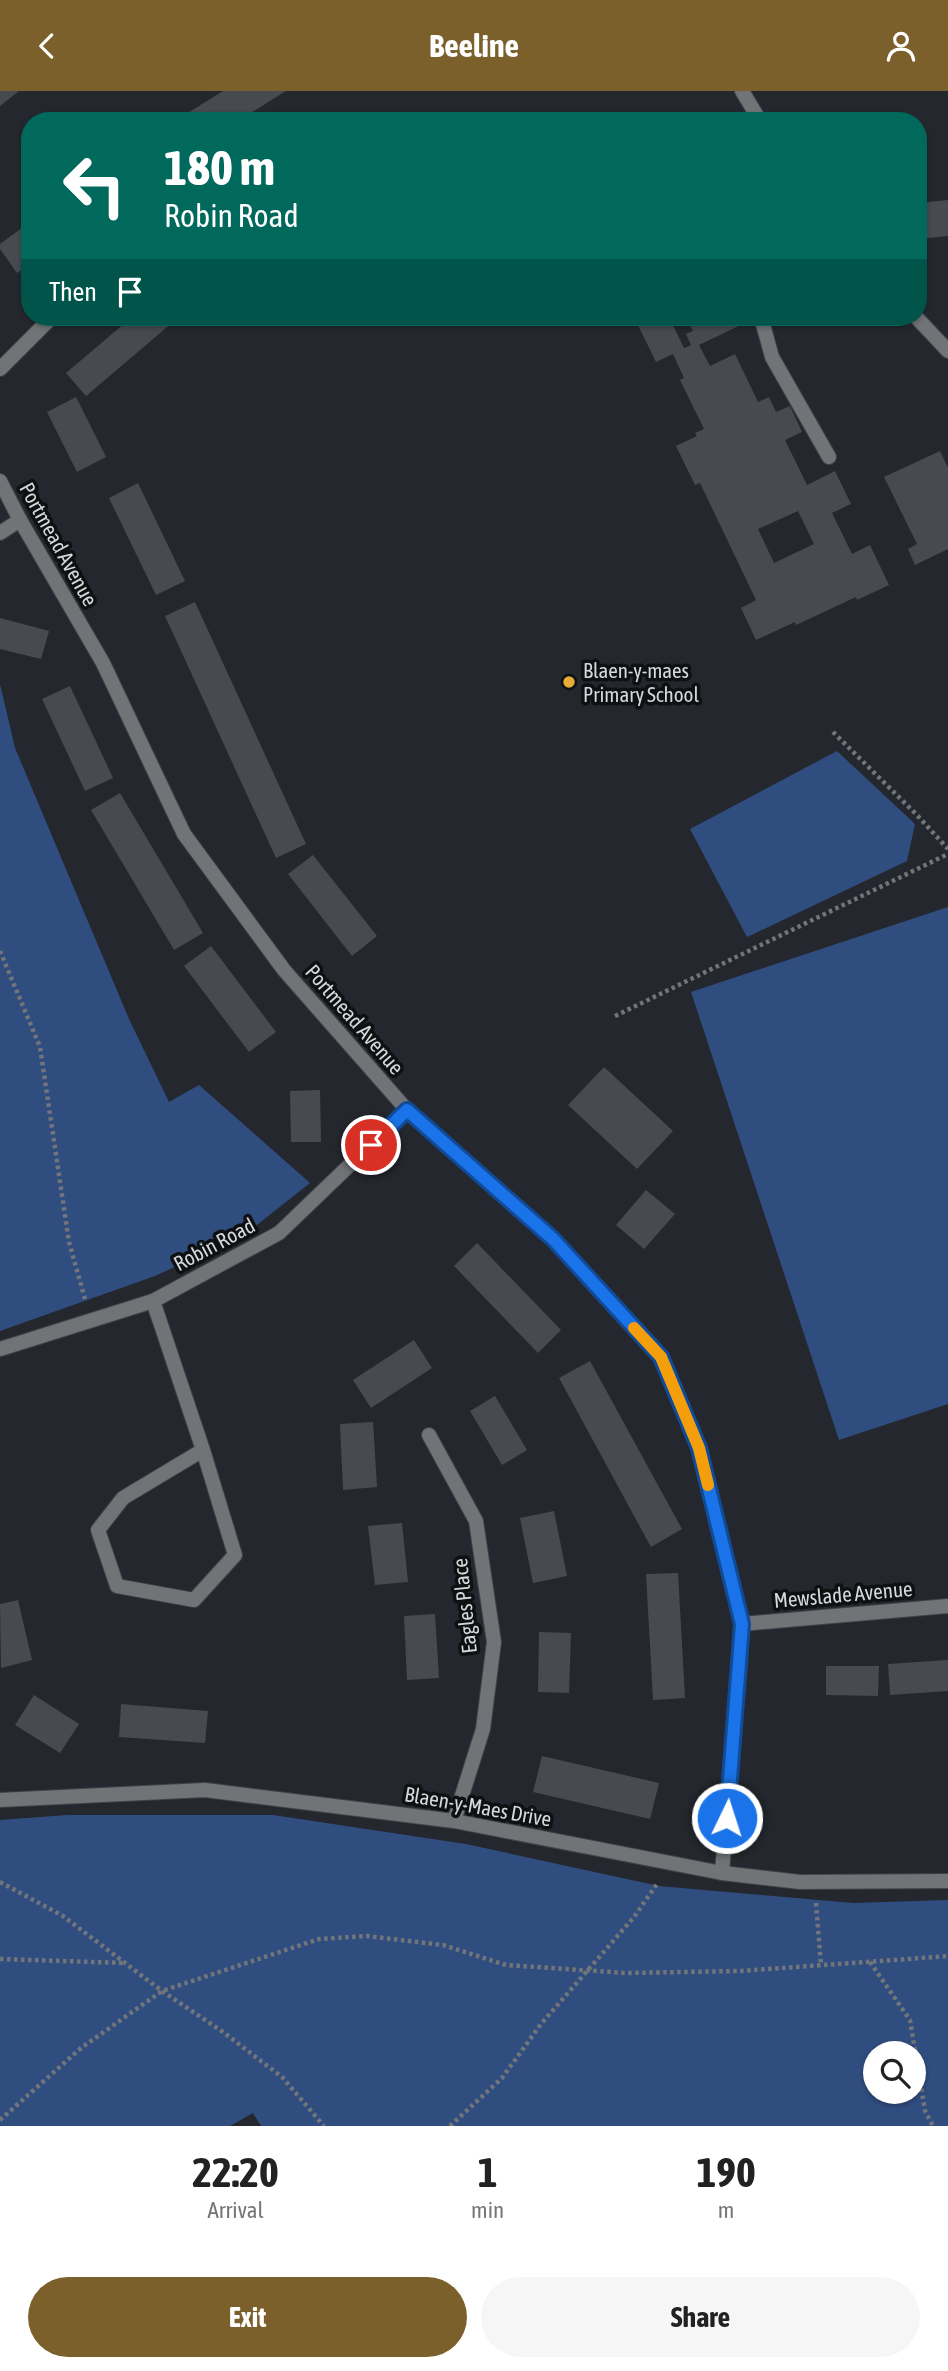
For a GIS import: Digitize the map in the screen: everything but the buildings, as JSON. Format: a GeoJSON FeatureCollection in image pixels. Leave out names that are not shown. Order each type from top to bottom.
{"type":"FeatureCollection","features":[{"type":"Feature","properties":{"kind":"street"},"geometry":{"type":"LineString","coordinates":[[742,91],[755,112]]}},
{"type":"Feature","properties":{"kind":"street"},"geometry":{"type":"LineString","coordinates":[[0,369],[43,326]]}},
{"type":"Feature","properties":{"kind":"street"},"geometry":{"type":"LineString","coordinates":[[764,326],[772,356],[829,457]]}},
{"type":"Feature","properties":{"kind":"street"},"geometry":{"type":"LineString","coordinates":[[926,326],[945,342]]}},
{"type":"Feature","properties":{"kind":"street","name":"Portmead Avenue"},"geometry":{"type":"LineString","coordinates":[[0,481],[103,663],[184,834],[284,970],[407,1110],[553,1239],[661,1357],[699,1448],[742,1624],[722,1873]]}},
{"type":"Feature","properties":{"kind":"street"},"geometry":{"type":"LineString","coordinates":[[0,533],[20,520]]}},
{"type":"Feature","properties":{"kind":"street","name":"Robin Road"},"geometry":{"type":"LineString","coordinates":[[0,1349],[153,1301],[279,1233],[407,1110]]}},
{"type":"Feature","properties":{"kind":"street"},"geometry":{"type":"LineString","coordinates":[[153,1301],[204,1450],[235,1555],[194,1600],[117,1587],[98,1530],[123,1498],[204,1450]]}},
{"type":"Feature","properties":{"kind":"street","name":"Eagles Place"},"geometry":{"type":"LineString","coordinates":[[429,1435],[476,1521],[494,1642],[483,1730],[454,1821]]}},
{"type":"Feature","properties":{"kind":"street","name":"Mewslade Avenue"},"geometry":{"type":"LineString","coordinates":[[742,1624],[948,1606]]}},
{"type":"Feature","properties":{"kind":"street","name":"Blaen-y-Maes Drive"},"geometry":{"type":"LineString","coordinates":[[0,1800],[205,1790],[454,1821],[722,1873],[814,1881],[948,1881]]}},
{"type":"Feature","properties":{"kind":"path"},"geometry":{"type":"LineString","coordinates":[[615,1016],[948,851],[916,814],[833,732]]}},
{"type":"Feature","properties":{"kind":"path"},"geometry":{"type":"LineString","coordinates":[[0,951],[40,1047],[69,1242],[91,1320]]}},
{"type":"Feature","properties":{"kind":"path"},"geometry":{"type":"LineString","coordinates":[[450,2126],[502,2078],[541,2024],[634,1917],[671,1863]]}},
{"type":"Feature","properties":{"kind":"path"},"geometry":{"type":"LineString","coordinates":[[814,1881],[821,1965]]}},
{"type":"Feature","properties":{"kind":"path"},"geometry":{"type":"LineString","coordinates":[[0,1882],[62,1916],[162,1991],[223,2032],[282,2077],[324,2126]]}},
{"type":"Feature","properties":{"kind":"path"},"geometry":{"type":"LineString","coordinates":[[0,2120],[82,2048],[162,1991],[319,1938],[367,1936],[443,1945],[506,1965],[626,1973],[727,1971],[948,1956]]}},
{"type":"Feature","properties":{"kind":"path"},"geometry":{"type":"LineString","coordinates":[[0,1959],[125,1963]]}},
{"type":"Feature","properties":{"kind":"path"},"geometry":{"type":"LineString","coordinates":[[870,1962],[910,2020],[925,2111],[933,2126]]}},
{"type":"Feature","properties":{"kind":"shaded area"},"geometry":{"type":"Polygon","coordinates":[[[0,684],[15,748],[129,1019],[169,1102],[199,1085],[310,1183],[243,1236],[155,1276],[0,1331],[0,684]]]}},
{"type":"Feature","properties":{"kind":"shaded area"},"geometry":{"type":"Polygon","coordinates":[[[837,751],[915,824],[907,861],[747,937],[690,829],[837,751]]]}},
{"type":"Feature","properties":{"kind":"shaded area"},"geometry":{"type":"Polygon","coordinates":[[[948,907],[948,1404],[839,1440],[691,992],[948,907]]]}},
{"type":"Feature","properties":{"kind":"shaded area"},"geometry":{"type":"Polygon","coordinates":[[[67,1815],[273,1815],[466,1844],[659,1886],[853,1903],[948,1900],[948,2126],[261,2126],[253,2113],[230,2126],[0,2126],[0,1820],[67,1815]]]}},
{"type":"Feature","properties":{"kind":"slow traffic"},"geometry":{"type":"LineString","coordinates":[[634,1328],[661,1357],[699,1448],[708,1485]]}},
{"type":"Feature","properties":{"kind":"place","name":"Blaen-y-maes Primary School"},"geometry":{"type":"Point","coordinates":[569,682]}},
{"type":"Feature","properties":{"kind":"route"},"geometry":{"type":"LineString","coordinates":[[371,1145],[407,1110],[553,1239],[661,1357],[699,1448],[742,1624],[727,1818]]}}]}
